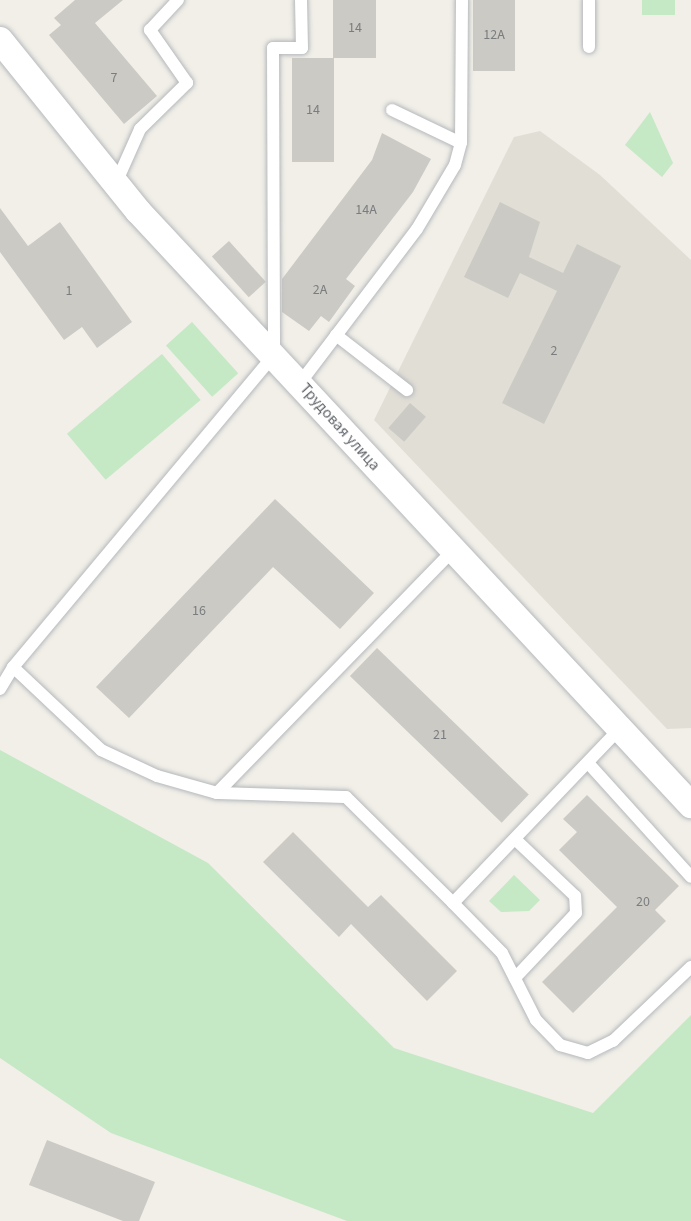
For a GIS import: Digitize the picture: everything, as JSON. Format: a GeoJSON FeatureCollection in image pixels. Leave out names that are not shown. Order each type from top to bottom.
{"type":"FeatureCollection","features":[{"type":"Feature","properties":{"kind":"street","name":"Трудовая улица"},"geometry":{"type":"LineString","coordinates":[[0,40],[116,183],[453,550],[621,726],[691,804]]}},
{"type":"Feature","properties":{"kind":"lane"},"geometry":{"type":"LineString","coordinates":[[116,183],[140,129],[187,83],[150,30],[178,0]]}},
{"type":"Feature","properties":{"kind":"lane"},"geometry":{"type":"LineString","coordinates":[[0,689],[13,667],[274,355],[273,48],[302,48],[301,0]]}},
{"type":"Feature","properties":{"kind":"lane"},"geometry":{"type":"LineString","coordinates":[[300,383],[417,229],[455,165],[461,142],[462,0]]}},
{"type":"Feature","properties":{"kind":"lane"},"geometry":{"type":"LineString","coordinates":[[589,0],[589,47]]}},
{"type":"Feature","properties":{"kind":"lane"},"geometry":{"type":"LineString","coordinates":[[392,110],[461,142]]}},
{"type":"Feature","properties":{"kind":"lane"},"geometry":{"type":"LineString","coordinates":[[336,335],[407,390]]}},
{"type":"Feature","properties":{"kind":"lane"},"geometry":{"type":"LineString","coordinates":[[217,793],[453,550]]}},
{"type":"Feature","properties":{"kind":"lane"},"geometry":{"type":"LineString","coordinates":[[13,667],[101,750],[157,776],[217,793],[346,797],[502,953],[536,1020],[560,1044],[588,1053],[614,1041],[691,967]]}},
{"type":"Feature","properties":{"kind":"lane"},"geometry":{"type":"LineString","coordinates":[[453,903],[589,764],[621,726]]}},
{"type":"Feature","properties":{"kind":"lane"},"geometry":{"type":"LineString","coordinates":[[589,764],[691,877]]}},
{"type":"Feature","properties":{"kind":"lane"},"geometry":{"type":"LineString","coordinates":[[515,839],[575,896],[576,913],[515,978]]}},
{"type":"Feature","properties":{"kind":"shaded area"},"geometry":{"type":"Polygon","coordinates":[[[540,131],[600,175],[691,260],[691,728],[667,729],[374,420],[514,137],[540,131]]]}},
{"type":"Feature","properties":{"kind":"green space"},"geometry":{"type":"Polygon","coordinates":[[[642,0],[675,0],[675,15],[642,15],[642,0]]]}},
{"type":"Feature","properties":{"kind":"green space"},"geometry":{"type":"Polygon","coordinates":[[[650,112],[673,163],[662,177],[625,145],[650,112]]]}},
{"type":"Feature","properties":{"kind":"green space"},"geometry":{"type":"Polygon","coordinates":[[[192,322],[238,373],[212,397],[166,345],[192,322]]]}},
{"type":"Feature","properties":{"kind":"green space"},"geometry":{"type":"Polygon","coordinates":[[[162,354],[201,400],[106,480],[67,434],[162,354]]]}},
{"type":"Feature","properties":{"kind":"green space"},"geometry":{"type":"Polygon","coordinates":[[[0,750],[208,863],[394,1048],[593,1113],[691,1015],[691,1221],[347,1221],[111,1133],[0,1058],[0,750]]]}},
{"type":"Feature","properties":{"kind":"green space"},"geometry":{"type":"Polygon","coordinates":[[[514,875],[540,900],[529,911],[501,912],[489,901],[514,875]]]}},
{"type":"Feature","properties":{"kind":"building"},"geometry":{"type":"Polygon","coordinates":[[[75,0],[123,0],[95,23],[157,96],[124,124],[49,35],[61,25],[54,18],[75,0]]]}},
{"type":"Feature","properties":{"kind":"building"},"geometry":{"type":"Polygon","coordinates":[[[333,0],[376,0],[376,58],[333,58],[333,0]]]}},
{"type":"Feature","properties":{"kind":"building"},"geometry":{"type":"Polygon","coordinates":[[[473,0],[515,0],[515,71],[473,71],[473,0]]]}},
{"type":"Feature","properties":{"kind":"building"},"geometry":{"type":"Polygon","coordinates":[[[292,58],[334,58],[334,162],[292,162],[292,58]]]}},
{"type":"Feature","properties":{"kind":"building"},"geometry":{"type":"Polygon","coordinates":[[[382,133],[431,159],[413,192],[346,279],[355,286],[329,322],[321,316],[309,331],[282,312],[282,279],[372,160],[382,133]]]}},
{"type":"Feature","properties":{"kind":"building"},"geometry":{"type":"Polygon","coordinates":[[[500,202],[540,222],[529,257],[563,273],[577,244],[621,266],[544,424],[502,403],[557,291],[520,273],[508,298],[464,277],[500,202]]]}},
{"type":"Feature","properties":{"kind":"building"},"geometry":{"type":"Polygon","coordinates":[[[0,208],[28,246],[60,222],[132,322],[97,348],[82,327],[64,340],[0,252],[0,208]]]}},
{"type":"Feature","properties":{"kind":"building"},"geometry":{"type":"Polygon","coordinates":[[[229,241],[266,282],[249,297],[212,256],[229,241]]]}},
{"type":"Feature","properties":{"kind":"building"},"geometry":{"type":"Polygon","coordinates":[[[410,403],[426,417],[404,442],[388,428],[410,403]]]}},
{"type":"Feature","properties":{"kind":"building"},"geometry":{"type":"Polygon","coordinates":[[[275,499],[374,593],[340,629],[273,567],[129,718],[96,687],[275,499]]]}},
{"type":"Feature","properties":{"kind":"building"},"geometry":{"type":"Polygon","coordinates":[[[377,648],[529,795],[502,823],[350,676],[377,648]]]}},
{"type":"Feature","properties":{"kind":"building"},"geometry":{"type":"Polygon","coordinates":[[[587,795],[679,886],[655,910],[666,921],[573,1013],[542,982],[617,907],[559,850],[577,832],[563,819],[587,795]]]}},
{"type":"Feature","properties":{"kind":"building"},"geometry":{"type":"Polygon","coordinates":[[[293,832],[368,907],[381,895],[457,971],[427,1001],[351,924],[339,937],[263,862],[293,832]]]}},
{"type":"Feature","properties":{"kind":"building"},"geometry":{"type":"Polygon","coordinates":[[[47,1140],[155,1182],[139,1221],[123,1221],[29,1185],[47,1140]]]}}]}
